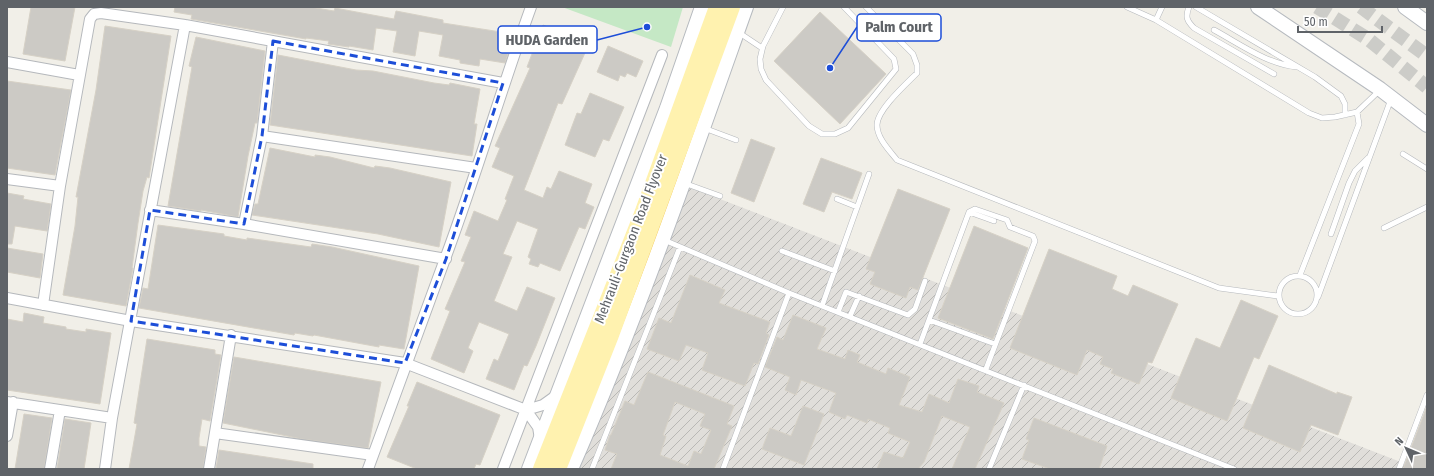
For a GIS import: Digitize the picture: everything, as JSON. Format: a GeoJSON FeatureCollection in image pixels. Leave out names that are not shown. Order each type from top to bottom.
{"type":"FeatureCollection","features":[{"type":"Feature","properties":{"kind":"main road","name":"Mehrauli-Gurgaon Road Flyover"},"geometry":{"type":"LineString","coordinates":[[558,469],[566,428],[717,7]]}},
{"type":"Feature","properties":{"kind":"main road","name":"Mehrauli-Gurgaon Road Flyover"},"geometry":{"type":"LineString","coordinates":[[542,469],[566,428],[612,335],[732,7]]}},
{"type":"Feature","properties":{"kind":"street"},"geometry":{"type":"LineString","coordinates":[[368,469],[405,363],[446,259],[503,83],[531,7]]}},
{"type":"Feature","properties":{"kind":"street"},"geometry":{"type":"LineString","coordinates":[[529,469],[667,108],[702,7]]}},
{"type":"Feature","properties":{"kind":"street"},"geometry":{"type":"LineString","coordinates":[[571,469],[592,421],[663,240],[746,7]]}},
{"type":"Feature","properties":{"kind":"street"},"geometry":{"type":"LineString","coordinates":[[1258,7],[1386,94],[1427,125]]}},
{"type":"Feature","properties":{"kind":"street"},"geometry":{"type":"LineString","coordinates":[[1405,7],[1427,23]]}},
{"type":"Feature","properties":{"kind":"street"},"geometry":{"type":"LineString","coordinates":[[43,305],[60,186],[90,19],[94,14],[101,13],[185,25],[503,83]]}},
{"type":"Feature","properties":{"kind":"street"},"geometry":{"type":"LineString","coordinates":[[105,469],[112,418],[185,25]]}},
{"type":"Feature","properties":{"kind":"street"},"geometry":{"type":"LineString","coordinates":[[244,224],[262,136],[273,41]]}},
{"type":"Feature","properties":{"kind":"street"},"geometry":{"type":"LineString","coordinates":[[503,469],[662,55]]}},
{"type":"Feature","properties":{"kind":"street"},"geometry":{"type":"LineString","coordinates":[[7,62],[80,75]]}},
{"type":"Feature","properties":{"kind":"street"},"geometry":{"type":"LineString","coordinates":[[262,136],[476,168]]}},
{"type":"Feature","properties":{"kind":"street"},"geometry":{"type":"LineString","coordinates":[[7,179],[60,186]]}},
{"type":"Feature","properties":{"kind":"street"},"geometry":{"type":"LineString","coordinates":[[150,210],[244,224],[446,259]]}},
{"type":"Feature","properties":{"kind":"street"},"geometry":{"type":"LineString","coordinates":[[7,298],[131,320],[405,363],[526,410],[538,426],[540,440]]}},
{"type":"Feature","properties":{"kind":"street"},"geometry":{"type":"LineString","coordinates":[[209,469],[231,335]]}},
{"type":"Feature","properties":{"kind":"street"},"geometry":{"type":"LineString","coordinates":[[526,410],[543,405],[557,395]]}},
{"type":"Feature","properties":{"kind":"street"},"geometry":{"type":"LineString","coordinates":[[7,436],[10,402],[112,418]]}},
{"type":"Feature","properties":{"kind":"street"},"geometry":{"type":"LineString","coordinates":[[50,469],[60,410]]}},
{"type":"Feature","properties":{"kind":"street"},"geometry":{"type":"LineString","coordinates":[[215,433],[373,455]]}},
{"type":"Feature","properties":{"kind":"lane"},"geometry":{"type":"LineString","coordinates":[[783,7],[762,48],[760,59],[761,69],[766,80],[809,126],[822,134],[835,134],[848,128],[896,69],[896,64],[844,7]]}},
{"type":"Feature","properties":{"kind":"lane"},"geometry":{"type":"LineString","coordinates":[[866,7],[913,54],[917,65],[916,73],[881,112],[877,124],[879,134],[886,147],[898,160],[1219,288],[1278,296]]}},
{"type":"Feature","properties":{"kind":"lane"},"geometry":{"type":"LineString","coordinates":[[1127,7],[1156,20],[1309,113],[1322,118],[1357,112],[1386,94]]}},
{"type":"Feature","properties":{"kind":"lane"},"geometry":{"type":"LineString","coordinates":[[1156,20],[1162,7]]}},
{"type":"Feature","properties":{"kind":"lane"},"geometry":{"type":"LineString","coordinates":[[1189,7],[1186,14],[1187,22],[1194,28],[1274,74]]}},
{"type":"Feature","properties":{"kind":"lane"},"geometry":{"type":"LineString","coordinates":[[1196,7],[1298,67],[1341,96],[1345,104],[1345,115]]}},
{"type":"Feature","properties":{"kind":"lane"},"geometry":{"type":"LineString","coordinates":[[1214,30],[1282,66],[1298,67]]}},
{"type":"Feature","properties":{"kind":"lane"},"geometry":{"type":"LineString","coordinates":[[737,32],[762,48]]}},
{"type":"Feature","properties":{"kind":"lane"},"geometry":{"type":"LineString","coordinates":[[1318,297],[1315,285],[1311,280],[1300,276],[1294,276],[1283,283],[1278,296],[1283,308],[1295,314],[1301,314],[1313,308],[1318,297],[1370,155],[1386,94]]}},
{"type":"Feature","properties":{"kind":"lane"},"geometry":{"type":"LineString","coordinates":[[1300,276],[1359,124],[1357,112]]}},
{"type":"Feature","properties":{"kind":"lane"},"geometry":{"type":"LineString","coordinates":[[703,128],[736,140]]}},
{"type":"Feature","properties":{"kind":"lane"},"geometry":{"type":"LineString","coordinates":[[1403,154],[1427,169]]}},
{"type":"Feature","properties":{"kind":"lane"},"geometry":{"type":"LineString","coordinates":[[1331,234],[1349,183],[1355,171],[1370,155]]}},
{"type":"Feature","properties":{"kind":"lane"},"geometry":{"type":"LineString","coordinates":[[822,306],[869,174]]}},
{"type":"Feature","properties":{"kind":"lane"},"geometry":{"type":"LineString","coordinates":[[683,183],[720,196]]}},
{"type":"Feature","properties":{"kind":"lane"},"geometry":{"type":"LineString","coordinates":[[837,199],[857,207]]}},
{"type":"Feature","properties":{"kind":"lane"},"geometry":{"type":"LineString","coordinates":[[1384,228],[1427,207]]}},
{"type":"Feature","properties":{"kind":"lane"},"geometry":{"type":"LineString","coordinates":[[920,344],[969,212],[975,208],[1007,220],[1010,227],[1035,238],[986,369]]}},
{"type":"Feature","properties":{"kind":"lane"},"geometry":{"type":"LineString","coordinates":[[969,212],[994,221]]}},
{"type":"Feature","properties":{"kind":"lane"},"geometry":{"type":"LineString","coordinates":[[663,240],[789,293],[986,369],[1231,469]]}},
{"type":"Feature","properties":{"kind":"lane"},"geometry":{"type":"LineString","coordinates":[[592,469],[680,247]]}},
{"type":"Feature","properties":{"kind":"lane"},"geometry":{"type":"LineString","coordinates":[[782,251],[835,270]]}},
{"type":"Feature","properties":{"kind":"lane"},"geometry":{"type":"LineString","coordinates":[[838,312],[846,292],[908,314],[915,309],[925,281]]}},
{"type":"Feature","properties":{"kind":"lane"},"geometry":{"type":"LineString","coordinates":[[723,469],[789,293]]}},
{"type":"Feature","properties":{"kind":"lane"},"geometry":{"type":"LineString","coordinates":[[850,316],[859,296]]}},
{"type":"Feature","properties":{"kind":"lane"},"geometry":{"type":"LineString","coordinates":[[929,320],[995,344]]}},
{"type":"Feature","properties":{"kind":"lane"},"geometry":{"type":"LineString","coordinates":[[989,469],[1024,385]]}},
{"type":"Feature","properties":{"kind":"lane"},"geometry":{"type":"LineString","coordinates":[[1398,469],[1427,395]]}},
{"type":"Feature","properties":{"kind":"highlighted area"},"geometry":{"type":"Polygon","coordinates":[[[273,41],[503,83],[446,259],[405,363],[131,321],[150,210],[244,224],[262,136],[273,41]]]}},
{"type":"Feature","properties":{"kind":"shaded area"},"geometry":{"type":"Polygon","coordinates":[[[663,177],[1419,469],[549,469],[663,177]]]}},
{"type":"Feature","properties":{"kind":"green space"},"geometry":{"type":"Polygon","coordinates":[[[562,7],[683,7],[671,47],[562,7]]]}},
{"type":"Feature","properties":{"kind":"building"},"geometry":{"type":"Polygon","coordinates":[[[31,7],[75,7],[65,61],[23,54],[31,7]]]}},
{"type":"Feature","properties":{"kind":"building"},"geometry":{"type":"Polygon","coordinates":[[[175,7],[310,7],[334,11],[335,8],[394,19],[396,11],[443,20],[443,23],[514,34],[505,63],[480,59],[479,66],[460,63],[460,60],[439,56],[443,35],[419,31],[415,56],[393,52],[397,31],[376,28],[373,50],[328,44],[329,41],[306,39],[191,19],[192,15],[174,12],[175,7]]]}},
{"type":"Feature","properties":{"kind":"building"},"geometry":{"type":"Polygon","coordinates":[[[820,12],[886,74],[840,124],[774,61],[820,12]]]}},
{"type":"Feature","properties":{"kind":"building"},"geometry":{"type":"Polygon","coordinates":[[[543,25],[589,44],[562,104],[558,103],[524,190],[543,198],[547,187],[551,189],[559,171],[592,184],[585,203],[594,207],[585,229],[579,227],[560,271],[540,263],[538,267],[529,264],[531,259],[528,257],[538,229],[517,221],[503,254],[512,257],[494,301],[517,311],[527,287],[555,298],[536,346],[527,366],[524,365],[514,390],[486,379],[494,359],[498,361],[509,334],[479,322],[468,348],[473,351],[464,373],[431,359],[450,311],[445,309],[465,262],[461,261],[471,237],[465,235],[474,211],[498,221],[507,200],[505,199],[514,176],[492,167],[500,148],[495,146],[530,68],[527,67],[543,25]]]}},
{"type":"Feature","properties":{"kind":"building"},"geometry":{"type":"Polygon","coordinates":[[[105,26],[171,36],[149,178],[147,177],[143,191],[133,268],[126,306],[63,295],[75,226],[78,197],[76,197],[96,90],[105,26]]]}},
{"type":"Feature","properties":{"kind":"building"},"geometry":{"type":"Polygon","coordinates":[[[196,37],[265,51],[257,123],[255,123],[248,156],[238,217],[168,206],[192,67],[189,66],[196,37]]]}},
{"type":"Feature","properties":{"kind":"building"},"geometry":{"type":"Polygon","coordinates":[[[608,46],[643,61],[636,77],[627,73],[625,77],[620,75],[618,81],[597,72],[608,46]]]}},
{"type":"Feature","properties":{"kind":"building"},"geometry":{"type":"Polygon","coordinates":[[[278,55],[356,70],[373,71],[434,83],[449,85],[450,83],[480,89],[474,124],[477,124],[472,156],[270,125],[278,55]]]}},
{"type":"Feature","properties":{"kind":"building"},"geometry":{"type":"Polygon","coordinates":[[[7,81],[71,90],[55,175],[7,168],[7,81]]]}},
{"type":"Feature","properties":{"kind":"building"},"geometry":{"type":"Polygon","coordinates":[[[590,93],[624,107],[609,141],[603,139],[595,157],[565,145],[577,113],[581,114],[590,93]]]}},
{"type":"Feature","properties":{"kind":"building"},"geometry":{"type":"Polygon","coordinates":[[[751,139],[775,148],[754,202],[731,193],[751,139]]]}},
{"type":"Feature","properties":{"kind":"building"},"geometry":{"type":"Polygon","coordinates":[[[270,148],[315,157],[315,155],[330,157],[374,168],[375,166],[390,168],[451,182],[439,247],[378,234],[252,215],[255,204],[258,204],[270,148]]]}},
{"type":"Feature","properties":{"kind":"building"},"geometry":{"type":"Polygon","coordinates":[[[821,158],[862,173],[852,199],[832,192],[824,212],[803,204],[821,158]]]}},
{"type":"Feature","properties":{"kind":"building"},"geometry":{"type":"Polygon","coordinates":[[[898,189],[950,209],[918,290],[910,287],[906,298],[870,284],[875,272],[866,269],[898,189]]]}},
{"type":"Feature","properties":{"kind":"building"},"geometry":{"type":"Polygon","coordinates":[[[7,193],[24,196],[23,199],[51,204],[47,231],[15,226],[12,244],[7,244],[7,193]]]}},
{"type":"Feature","properties":{"kind":"building"},"geometry":{"type":"Polygon","coordinates":[[[158,225],[224,234],[224,236],[247,240],[247,238],[311,247],[312,244],[332,247],[419,266],[404,349],[379,345],[379,347],[314,335],[295,333],[294,335],[139,308],[143,288],[148,289],[158,225]]]}},
{"type":"Feature","properties":{"kind":"building"},"geometry":{"type":"Polygon","coordinates":[[[974,226],[1028,248],[993,339],[938,318],[974,226]]]}},
{"type":"Feature","properties":{"kind":"building"},"geometry":{"type":"Polygon","coordinates":[[[7,248],[43,254],[40,278],[7,272],[7,248]]]}},
{"type":"Feature","properties":{"kind":"building"},"geometry":{"type":"Polygon","coordinates":[[[1049,249],[1117,276],[1112,289],[1128,296],[1133,285],[1178,304],[1152,363],[1148,362],[1139,384],[1111,373],[1113,369],[1100,364],[1103,357],[1087,350],[1077,375],[1010,348],[1049,249]]]}},
{"type":"Feature","properties":{"kind":"building"},"geometry":{"type":"Polygon","coordinates":[[[690,275],[725,290],[719,303],[770,322],[766,333],[769,335],[758,364],[754,363],[745,386],[702,370],[708,353],[686,345],[679,361],[647,349],[659,318],[671,323],[690,275]]]}},
{"type":"Feature","properties":{"kind":"building"},"geometry":{"type":"Polygon","coordinates":[[[1241,300],[1278,316],[1259,359],[1254,357],[1227,421],[1171,398],[1196,338],[1220,348],[1241,300]]]}},
{"type":"Feature","properties":{"kind":"building"},"geometry":{"type":"Polygon","coordinates":[[[24,313],[44,317],[43,323],[66,327],[66,329],[86,332],[86,329],[111,333],[100,404],[7,390],[7,319],[23,322],[24,313]]]}},
{"type":"Feature","properties":{"kind":"building"},"geometry":{"type":"Polygon","coordinates":[[[793,315],[826,328],[817,349],[845,359],[848,350],[860,355],[857,362],[886,374],[888,368],[910,377],[899,405],[922,412],[929,394],[949,403],[958,379],[979,386],[977,392],[1004,403],[975,469],[952,469],[970,427],[942,416],[924,462],[918,469],[877,469],[884,452],[903,458],[910,442],[888,433],[890,428],[868,419],[867,423],[847,415],[845,419],[829,412],[836,393],[801,380],[796,395],[785,390],[790,377],[765,367],[777,337],[783,340],[793,315]]]}},
{"type":"Feature","properties":{"kind":"building"},"geometry":{"type":"Polygon","coordinates":[[[147,339],[215,350],[215,354],[221,355],[210,421],[202,419],[199,438],[199,446],[206,447],[203,469],[129,469],[137,424],[134,423],[147,339]]]}},
{"type":"Feature","properties":{"kind":"building"},"geometry":{"type":"Polygon","coordinates":[[[234,357],[381,382],[368,448],[302,439],[223,423],[234,357]]]}},
{"type":"Feature","properties":{"kind":"building"},"geometry":{"type":"Polygon","coordinates":[[[1269,365],[1337,394],[1337,392],[1352,397],[1338,435],[1311,425],[1300,452],[1243,428],[1269,365]]]}},
{"type":"Feature","properties":{"kind":"building"},"geometry":{"type":"Polygon","coordinates":[[[648,372],[734,406],[727,424],[732,426],[714,469],[611,469],[617,454],[605,450],[610,435],[625,401],[634,405],[648,372]],[[675,402],[663,435],[666,436],[660,455],[688,466],[694,451],[701,454],[711,430],[700,426],[705,414],[675,402]]]}},
{"type":"Feature","properties":{"kind":"building"},"geometry":{"type":"Polygon","coordinates":[[[417,382],[500,415],[480,465],[476,464],[474,469],[417,469],[387,457],[409,406],[407,406],[417,382]]]}},
{"type":"Feature","properties":{"kind":"building"},"geometry":{"type":"Polygon","coordinates":[[[803,406],[824,414],[804,465],[762,449],[770,428],[791,436],[803,406]]]}},
{"type":"Feature","properties":{"kind":"building"},"geometry":{"type":"Polygon","coordinates":[[[1427,406],[1427,469],[1403,469],[1427,406]]]}},
{"type":"Feature","properties":{"kind":"building"},"geometry":{"type":"Polygon","coordinates":[[[24,414],[52,418],[44,469],[15,469],[24,414]]]}},
{"type":"Feature","properties":{"kind":"building"},"geometry":{"type":"Polygon","coordinates":[[[1034,418],[1107,446],[1099,469],[1050,469],[1022,459],[1029,440],[1026,439],[1034,418]]]}},
{"type":"Feature","properties":{"kind":"building"},"geometry":{"type":"Polygon","coordinates":[[[65,419],[91,423],[84,469],[57,469],[65,419]]]}},
{"type":"Feature","properties":{"kind":"building"},"geometry":{"type":"Polygon","coordinates":[[[219,450],[313,464],[313,469],[216,469],[219,450]]]}},
{"type":"Feature","properties":{"kind":"tunnel"},"geometry":{"type":"LineString","coordinates":[[1317,7],[1368,39],[1427,87]]}},
{"type":"Feature","properties":{"kind":"tunnel"},"geometry":{"type":"LineString","coordinates":[[1361,7],[1427,56]]}},
{"type":"Feature","properties":{"kind":"place","name":"HUDA Garden"},"geometry":{"type":"Point","coordinates":[647,27]}},
{"type":"Feature","properties":{"kind":"place","name":"Palm Court"},"geometry":{"type":"Point","coordinates":[830,68]}}]}
